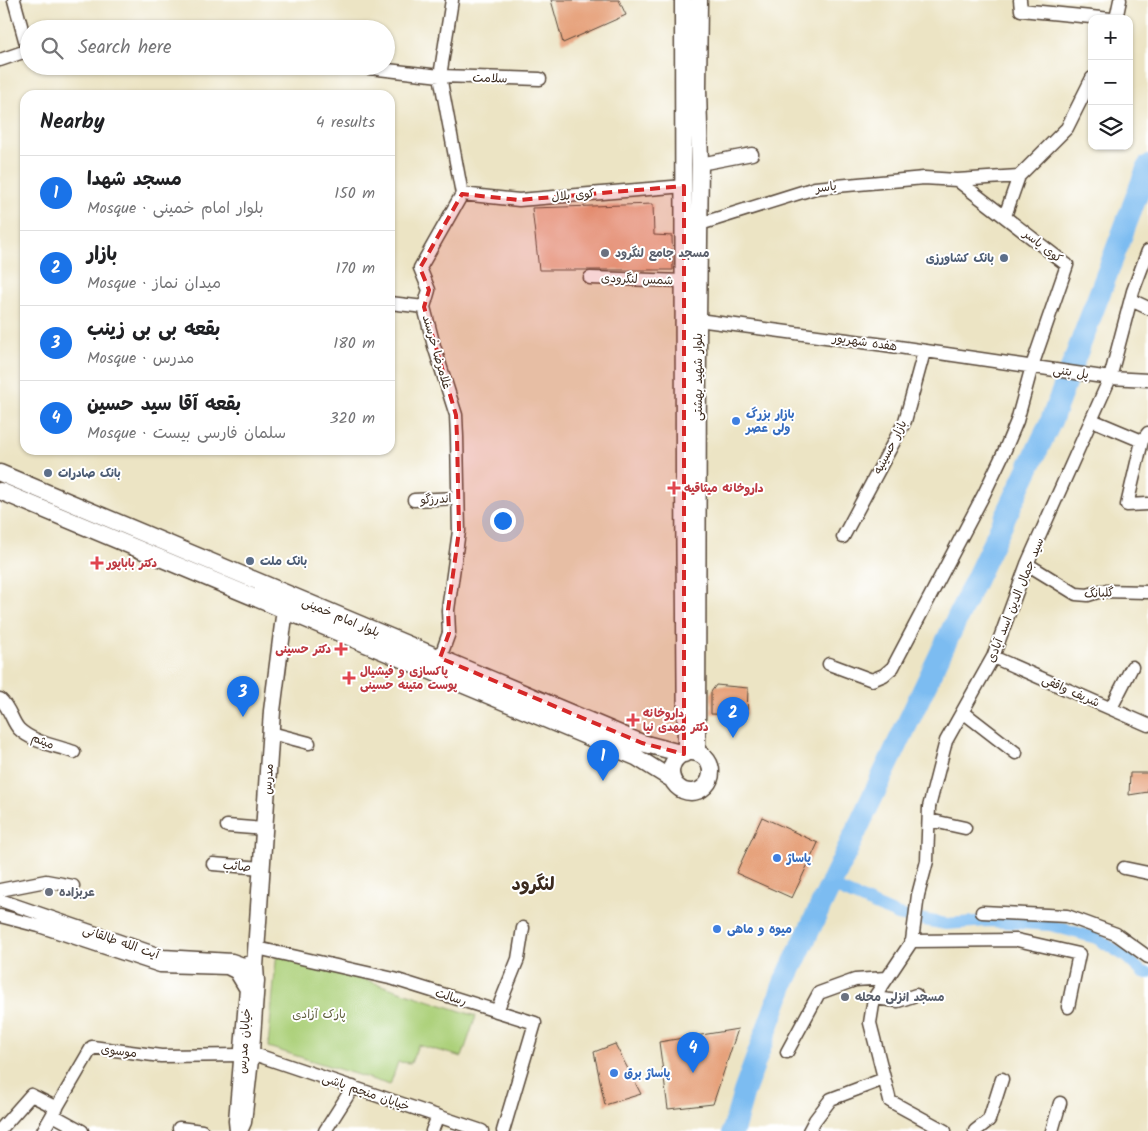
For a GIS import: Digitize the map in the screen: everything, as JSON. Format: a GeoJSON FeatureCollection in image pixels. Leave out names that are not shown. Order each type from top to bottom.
{"type":"FeatureCollection","features":[{"type":"Feature","properties":{"kind":"main road","name":"بلوار شهید بهشتی"},"geometry":{"type":"LineString","coordinates":[[683,0],[684,333],[689,753]]}},
{"type":"Feature","properties":{"kind":"main road","name":"بلوار شهید بهشتی"},"geometry":{"type":"LineString","coordinates":[[689,753],[700,224],[699,0]]}},
{"type":"Feature","properties":{"kind":"main road","name":"بلوار امام خمینی"},"geometry":{"type":"LineString","coordinates":[[0,473],[636,757],[673,780]]}},
{"type":"Feature","properties":{"kind":"main road","name":"بلوار امام خمینی"},"geometry":{"type":"LineString","coordinates":[[0,491],[286,602],[440,658],[642,743],[689,753]]}},
{"type":"Feature","properties":{"kind":"main road","name":"مدرس"},"geometry":{"type":"LineString","coordinates":[[256,948],[271,733],[286,602]]}},
{"type":"Feature","properties":{"kind":"main road"},"geometry":{"type":"LineString","coordinates":[[689,753],[703,756],[710,766],[711,778],[704,788],[699,791],[686,792],[673,780],[671,772],[673,764],[677,758],[689,753]]}},
{"type":"Feature","properties":{"kind":"main road","name":"خیابان مدرس"},"geometry":{"type":"LineString","coordinates":[[239,1131],[237,1121],[256,981],[247,969],[256,948]]}},
{"type":"Feature","properties":{"kind":"street"},"geometry":{"type":"LineString","coordinates":[[14,0],[20,21]]}},
{"type":"Feature","properties":{"kind":"street"},"geometry":{"type":"LineString","coordinates":[[452,0],[440,76],[462,194]]}},
{"type":"Feature","properties":{"kind":"street"},"geometry":{"type":"LineString","coordinates":[[1020,0],[1021,10],[1088,17]]}},
{"type":"Feature","properties":{"kind":"street"},"geometry":{"type":"LineString","coordinates":[[1117,15],[1120,0]]}},
{"type":"Feature","properties":{"kind":"street"},"geometry":{"type":"LineString","coordinates":[[0,60],[20,53]]}},
{"type":"Feature","properties":{"kind":"street","name":"سلامت"},"geometry":{"type":"LineString","coordinates":[[395,71],[440,76],[540,79]]}},
{"type":"Feature","properties":{"kind":"street"},"geometry":{"type":"LineString","coordinates":[[1005,216],[1020,176],[1067,128],[1088,86]]}},
{"type":"Feature","properties":{"kind":"street"},"geometry":{"type":"LineString","coordinates":[[700,164],[752,154]]}},
{"type":"Feature","properties":{"kind":"street","name":"یاسر"},"geometry":{"type":"LineString","coordinates":[[700,224],[815,188],[924,178],[957,180],[1020,176]]}},
{"type":"Feature","properties":{"kind":"street","name":"کوی یاسر"},"geometry":{"type":"LineString","coordinates":[[957,180],[1068,265],[1032,366]]}},
{"type":"Feature","properties":{"kind":"street","name":"کوی بلال"},"geometry":{"type":"LineString","coordinates":[[462,194],[519,200],[684,186]]}},
{"type":"Feature","properties":{"kind":"street","name":"غلامرضا خرسند"},"geometry":{"type":"LineString","coordinates":[[440,658],[449,632],[448,610],[458,531],[456,415],[424,307],[429,290],[420,268],[462,194]]}},
{"type":"Feature","properties":{"kind":"street","name":"سید جمال الدین اسد آبادی"},"geometry":{"type":"LineString","coordinates":[[912,941],[918,895],[927,861],[929,806],[946,741],[993,657],[1028,564],[1110,378],[1131,300],[1148,252]]}},
{"type":"Feature","properties":{"kind":"street","name":"شمس لنگرودی"},"geometry":{"type":"LineString","coordinates":[[590,278],[684,281]]}},
{"type":"Feature","properties":{"kind":"street"},"geometry":{"type":"LineString","coordinates":[[1131,300],[1148,308]]}},
{"type":"Feature","properties":{"kind":"street"},"geometry":{"type":"LineString","coordinates":[[395,304],[424,307]]}},
{"type":"Feature","properties":{"kind":"street"},"geometry":{"type":"LineString","coordinates":[[684,333],[698,320]]}},
{"type":"Feature","properties":{"kind":"street","name":"هفده شهریور"},"geometry":{"type":"LineString","coordinates":[[698,320],[876,343],[924,352],[1032,366]]}},
{"type":"Feature","properties":{"kind":"street","name":"بازار حسینیه"},"geometry":{"type":"LineString","coordinates":[[843,537],[905,421],[924,352]]}},
{"type":"Feature","properties":{"kind":"street"},"geometry":{"type":"LineString","coordinates":[[829,664],[872,680],[884,676],[892,667],[984,494],[1004,452],[1017,420],[1032,366]]}},
{"type":"Feature","properties":{"kind":"street","name":"پل بتنی"},"geometry":{"type":"LineString","coordinates":[[1032,366],[1110,378]]}},
{"type":"Feature","properties":{"kind":"street"},"geometry":{"type":"LineString","coordinates":[[1110,378],[1148,380]]}},
{"type":"Feature","properties":{"kind":"street"},"geometry":{"type":"LineString","coordinates":[[1092,420],[1145,437],[1127,505],[1148,504]]}},
{"type":"Feature","properties":{"kind":"street","name":"اندرزگو"},"geometry":{"type":"LineString","coordinates":[[414,500],[458,498]]}},
{"type":"Feature","properties":{"kind":"street","name":"گلبانگ"},"geometry":{"type":"LineString","coordinates":[[1028,564],[1076,594],[1088,595],[1101,591],[1148,592]]}},
{"type":"Feature","properties":{"kind":"street","name":"شریف واقفی"},"geometry":{"type":"LineString","coordinates":[[993,657],[1148,724]]}},
{"type":"Feature","properties":{"kind":"street"},"geometry":{"type":"LineString","coordinates":[[1111,708],[1132,667]]}},
{"type":"Feature","properties":{"kind":"street","name":"میثم"},"geometry":{"type":"LineString","coordinates":[[0,699],[11,712],[18,728],[32,738],[74,752]]}},
{"type":"Feature","properties":{"kind":"street"},"geometry":{"type":"LineString","coordinates":[[963,712],[1016,753]]}},
{"type":"Feature","properties":{"kind":"street"},"geometry":{"type":"LineString","coordinates":[[271,733],[310,743]]}},
{"type":"Feature","properties":{"kind":"street"},"geometry":{"type":"LineString","coordinates":[[929,820],[964,828]]}},
{"type":"Feature","properties":{"kind":"street"},"geometry":{"type":"LineString","coordinates":[[227,826],[264,829]]}},
{"type":"Feature","properties":{"kind":"street","name":"صائب"},"geometry":{"type":"LineString","coordinates":[[213,864],[262,868]]}},
{"type":"Feature","properties":{"kind":"street"},"geometry":{"type":"LineString","coordinates":[[1124,868],[1148,873]]}},
{"type":"Feature","properties":{"kind":"street"},"geometry":{"type":"LineString","coordinates":[[0,890],[46,881],[73,886]]}},
{"type":"Feature","properties":{"kind":"street","name":"آیت الله طالقانی"},"geometry":{"type":"LineString","coordinates":[[0,900],[163,956],[232,960],[247,969]]}},
{"type":"Feature","properties":{"kind":"street"},"geometry":{"type":"LineString","coordinates":[[982,912],[1067,916],[1116,934],[1148,958]]}},
{"type":"Feature","properties":{"kind":"street","name":"آیت الله طالقانی"},"geometry":{"type":"LineString","coordinates":[[0,916],[40,926],[160,966],[247,969]]}},
{"type":"Feature","properties":{"kind":"street"},"geometry":{"type":"LineString","coordinates":[[498,1011],[518,959],[523,928]]}},
{"type":"Feature","properties":{"kind":"street"},"geometry":{"type":"LineString","coordinates":[[945,1131],[890,1101],[870,1024],[874,998],[912,941],[1017,940],[1078,954],[1068,1007]]}},
{"type":"Feature","properties":{"kind":"street","name":"رسالت"},"geometry":{"type":"LineString","coordinates":[[256,948],[394,979],[535,1023],[503,1131]]}},
{"type":"Feature","properties":{"kind":"street"},"geometry":{"type":"LineString","coordinates":[[787,1052],[818,993],[855,980],[886,978]]}},
{"type":"Feature","properties":{"kind":"street"},"geometry":{"type":"LineString","coordinates":[[874,998],[898,1001],[916,996]]}},
{"type":"Feature","properties":{"kind":"street","name":"موسوی"},"geometry":{"type":"LineString","coordinates":[[43,1131],[92,1048],[161,1056],[247,1053]]}},
{"type":"Feature","properties":{"kind":"street","name":"خیابان منجم باشی"},"geometry":{"type":"LineString","coordinates":[[247,1053],[482,1131]]}},
{"type":"Feature","properties":{"kind":"street"},"geometry":{"type":"LineString","coordinates":[[809,1131],[814,1120],[831,1099],[884,1079]]}},
{"type":"Feature","properties":{"kind":"street"},"geometry":{"type":"LineString","coordinates":[[974,1131],[989,1120],[1002,1079]]}},
{"type":"Feature","properties":{"kind":"street"},"geometry":{"type":"LineString","coordinates":[[325,1131],[353,1087]]}},
{"type":"Feature","properties":{"kind":"street"},"geometry":{"type":"LineString","coordinates":[[0,1130],[31,1094],[82,1131]]}},
{"type":"Feature","properties":{"kind":"street"},"geometry":{"type":"LineString","coordinates":[[1052,1131],[1060,1103]]}},
{"type":"Feature","properties":{"kind":"street"},"geometry":{"type":"LineString","coordinates":[[432,1131],[438,1116]]}},
{"type":"Feature","properties":{"kind":"street"},"geometry":{"type":"LineString","coordinates":[[179,1128],[202,1131]]}},
{"type":"Feature","properties":{"kind":"highlighted area"},"geometry":{"type":"Polygon","coordinates":[[[684,186],[684,754],[642,743],[440,658],[449,633],[448,610],[459,531],[456,415],[424,307],[429,290],[420,268],[462,194],[519,200],[684,186]]]}},
{"type":"Feature","properties":{"kind":"green space","name":"پارک آزادی"},"geometry":{"type":"Polygon","coordinates":[[[277,951],[476,1016],[462,1057],[418,1045],[411,1063],[398,1062],[390,1085],[268,1047],[277,951]]]}},
{"type":"Feature","properties":{"kind":"building"},"geometry":{"type":"Polygon","coordinates":[[[551,0],[619,0],[626,15],[563,43],[551,0]]]}},
{"type":"Feature","properties":{"kind":"building","name":"مسجد جامع لنگرود"},"geometry":{"type":"Polygon","coordinates":[[[653,204],[654,235],[672,236],[673,270],[539,270],[532,208],[653,204]]]}},
{"type":"Feature","properties":{"kind":"building"},"geometry":{"type":"Polygon","coordinates":[[[716,685],[748,688],[747,715],[711,714],[711,692],[716,685]]]}},
{"type":"Feature","properties":{"kind":"building"},"geometry":{"type":"Polygon","coordinates":[[[1130,773],[1148,773],[1148,792],[1129,795],[1130,773]]]}},
{"type":"Feature","properties":{"kind":"building","name":"پاساژ"},"geometry":{"type":"Polygon","coordinates":[[[762,817],[818,843],[792,898],[736,873],[762,817]]]}},
{"type":"Feature","properties":{"kind":"building"},"geometry":{"type":"Polygon","coordinates":[[[738,1029],[713,1104],[668,1109],[659,1042],[738,1029]]]}},
{"type":"Feature","properties":{"kind":"building","name":"پاساژ برق"},"geometry":{"type":"Polygon","coordinates":[[[615,1044],[641,1094],[605,1105],[594,1052],[615,1044]]]}},
{"type":"Feature","properties":{"kind":"waterway"},"geometry":{"type":"LineString","coordinates":[[733,1131],[744,1092],[784,983],[1051,421],[1148,166]]}},
{"type":"Feature","properties":{"kind":"waterway"},"geometry":{"type":"LineString","coordinates":[[831,886],[898,915],[946,924],[988,921],[1050,925],[1096,938],[1125,956],[1143,973],[1148,973]]}},
{"type":"Feature","properties":{"kind":"place","name":"مسجد جامع لنگرود"},"geometry":{"type":"Point","coordinates":[605,253]}},
{"type":"Feature","properties":{"kind":"place","name":"بانک کشاورزی"},"geometry":{"type":"Point","coordinates":[1004,258]}},
{"type":"Feature","properties":{"kind":"place","name":"بازار بزرگ ولی عصر"},"geometry":{"type":"Point","coordinates":[736,421]}},
{"type":"Feature","properties":{"kind":"place","name":"بانک صادرات"},"geometry":{"type":"Point","coordinates":[48,473]}},
{"type":"Feature","properties":{"kind":"place","name":"داروخانه میثاقیه"},"geometry":{"type":"Point","coordinates":[674,488]}},
{"type":"Feature","properties":{"kind":"place","name":"بانک ملت"},"geometry":{"type":"Point","coordinates":[250,561]}},
{"type":"Feature","properties":{"kind":"place","name":"دکتر باباپور"},"geometry":{"type":"Point","coordinates":[97,563]}},
{"type":"Feature","properties":{"kind":"place","name":"دکتر حسینی"},"geometry":{"type":"Point","coordinates":[341,649]}},
{"type":"Feature","properties":{"kind":"place","name":"پاکسازی و فیشیال پوست متینه حسینی"},"geometry":{"type":"Point","coordinates":[349,678]}},
{"type":"Feature","properties":{"kind":"place","name":"بقعه بی بی زینب"},"geometry":{"type":"Point","coordinates":[243,717]}},
{"type":"Feature","properties":{"kind":"place","name":"داروخانه دکتر مهدی نیا"},"geometry":{"type":"Point","coordinates":[633,720]}},
{"type":"Feature","properties":{"kind":"place","name":"بازار"},"geometry":{"type":"Point","coordinates":[733,738]}},
{"type":"Feature","properties":{"kind":"place","name":"مسجد شهدا"},"geometry":{"type":"Point","coordinates":[603,781]}},
{"type":"Feature","properties":{"kind":"place","name":"پاساژ"},"geometry":{"type":"Point","coordinates":[777,858]}},
{"type":"Feature","properties":{"kind":"place","name":"عربزاده"},"geometry":{"type":"Point","coordinates":[49,892]}},
{"type":"Feature","properties":{"kind":"place","name":"میوه و ماهی"},"geometry":{"type":"Point","coordinates":[717,929]}},
{"type":"Feature","properties":{"kind":"place","name":"مسجد انزلی محله"},"geometry":{"type":"Point","coordinates":[845,997]}},
{"type":"Feature","properties":{"kind":"place","name":"پاساژ برق"},"geometry":{"type":"Point","coordinates":[614,1073]}},
{"type":"Feature","properties":{"kind":"place","name":"بقعه آقا سید حسین"},"geometry":{"type":"Point","coordinates":[693,1073]}},
{"type":"Feature","properties":{"kind":"district","name":"لنگرود"},"geometry":{"type":"Point","coordinates":[533,884]}}]}
